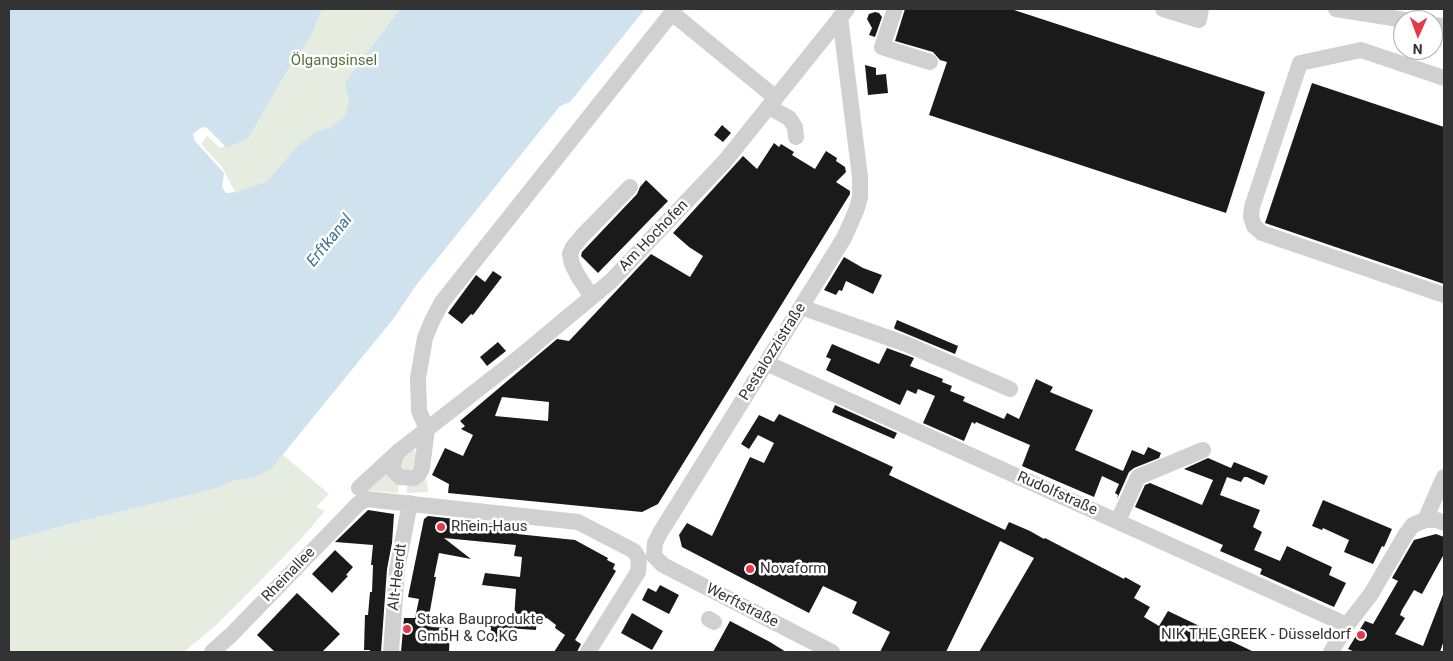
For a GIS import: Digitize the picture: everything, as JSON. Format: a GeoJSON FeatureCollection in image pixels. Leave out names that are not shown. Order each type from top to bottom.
{"type":"FeatureCollection","features":[{"type":"Feature","properties":{"kind":"street"},"geometry":{"type":"LineString","coordinates":[[895,9],[882,47],[930,62]]}},
{"type":"Feature","properties":{"kind":"street"},"geometry":{"type":"LineString","coordinates":[[1163,9],[1199,20],[1201,9]]}},
{"type":"Feature","properties":{"kind":"street"},"geometry":{"type":"LineString","coordinates":[[1336,9],[1393,18]]}},
{"type":"Feature","properties":{"kind":"street"},"geometry":{"type":"LineString","coordinates":[[399,451],[393,465],[394,471],[403,478],[414,478],[422,468],[427,430],[419,411],[418,378],[425,338],[442,302],[674,11],[789,118],[795,127],[796,137]]}},
{"type":"Feature","properties":{"kind":"street","name":"Am Hochofen"},"geometry":{"type":"LineString","coordinates":[[399,451],[521,356],[611,281],[725,161],[844,13]]}},
{"type":"Feature","properties":{"kind":"street","name":"Pestalozzistraße"},"geometry":{"type":"LineString","coordinates":[[588,652],[844,238],[856,212],[860,197],[860,177],[844,13]]}},
{"type":"Feature","properties":{"kind":"street"},"geometry":{"type":"LineString","coordinates":[[1444,78],[1361,50],[1300,63],[1252,207],[1251,217],[1254,226],[1262,233],[1444,295]]}},
{"type":"Feature","properties":{"kind":"street"},"geometry":{"type":"LineString","coordinates":[[592,297],[578,276],[572,264],[570,254],[583,235],[630,187]]}},
{"type":"Feature","properties":{"kind":"street"},"geometry":{"type":"LineString","coordinates":[[801,307],[906,344],[1010,389]]}},
{"type":"Feature","properties":{"kind":"street","name":"Rudolfstraße"},"geometry":{"type":"LineString","coordinates":[[766,364],[1347,625]]}},
{"type":"Feature","properties":{"kind":"street"},"geometry":{"type":"LineString","coordinates":[[1118,522],[1138,477],[1203,450]]}},
{"type":"Feature","properties":{"kind":"street","name":"Rheinallee"},"geometry":{"type":"LineString","coordinates":[[212,652],[231,635],[358,504],[363,493],[399,451]]}},
{"type":"Feature","properties":{"kind":"street"},"geometry":{"type":"LineString","coordinates":[[1331,652],[1347,625],[1371,594],[1406,534],[1413,526],[1436,521],[1444,477]]}},
{"type":"Feature","properties":{"kind":"street","name":"Werftstraße"},"geometry":{"type":"LineString","coordinates":[[363,493],[410,503],[578,522],[832,652]]}},
{"type":"Feature","properties":{"kind":"street","name":"Alt-Heerdt"},"geometry":{"type":"LineString","coordinates":[[391,652],[397,570],[410,503]]}},
{"type":"Feature","properties":{"kind":"green space","name":"Ölgangsinsel"},"geometry":{"type":"Polygon","coordinates":[[[296,9],[441,9],[372,98],[243,207],[222,167],[201,144],[207,136],[220,148],[230,144],[296,9]]]}},
{"type":"Feature","properties":{"kind":"green space"},"geometry":{"type":"Polygon","coordinates":[[[413,450],[417,452],[415,467],[408,470],[404,469],[401,465],[401,460],[413,450]]]}},
{"type":"Feature","properties":{"kind":"green space"},"geometry":{"type":"Polygon","coordinates":[[[282,454],[329,494],[316,507],[325,511],[301,539],[214,627],[184,652],[9,652],[9,541],[218,488],[231,481],[253,478],[282,454]]]}},
{"type":"Feature","properties":{"kind":"green space"},"geometry":{"type":"Polygon","coordinates":[[[386,468],[399,484],[398,493],[361,490],[386,468]]]}},
{"type":"Feature","properties":{"kind":"green space"},"geometry":{"type":"Polygon","coordinates":[[[423,480],[427,481],[428,492],[407,493],[407,486],[415,485],[423,480]]]}},
{"type":"Feature","properties":{"kind":"water","name":"Erftkanal"},"geometry":{"type":"Polygon","coordinates":[[[9,9],[322,9],[311,36],[287,71],[248,138],[227,148],[207,128],[202,127],[193,134],[195,141],[224,173],[222,187],[226,193],[237,192],[267,182],[299,144],[316,132],[330,128],[345,116],[349,101],[345,83],[400,9],[645,9],[570,102],[560,106],[417,284],[394,318],[271,469],[253,478],[232,481],[218,488],[9,541],[9,9]]]}},
{"type":"Feature","properties":{"kind":"building"},"geometry":{"type":"Polygon","coordinates":[[[905,9],[1011,9],[1265,92],[1226,213],[929,115],[947,62],[940,60],[933,52],[895,41],[905,9]]]}},
{"type":"Feature","properties":{"kind":"building"},"geometry":{"type":"Polygon","coordinates":[[[879,13],[882,17],[875,37],[869,35],[872,28],[867,19],[869,14],[879,13]]]}},
{"type":"Feature","properties":{"kind":"building"},"geometry":{"type":"Polygon","coordinates":[[[865,65],[876,68],[876,75],[886,74],[888,93],[868,95],[865,65]]]}},
{"type":"Feature","properties":{"kind":"building"},"geometry":{"type":"Polygon","coordinates":[[[1312,83],[1444,127],[1444,284],[1265,223],[1312,83]]]}},
{"type":"Feature","properties":{"kind":"building"},"geometry":{"type":"Polygon","coordinates":[[[722,125],[731,133],[723,142],[714,135],[722,125]]]}},
{"type":"Feature","properties":{"kind":"building"},"geometry":{"type":"Polygon","coordinates":[[[774,143],[779,147],[781,144],[794,152],[792,155],[815,169],[826,151],[837,158],[836,161],[845,167],[846,172],[836,182],[850,191],[850,194],[658,504],[642,512],[448,493],[449,484],[432,475],[445,448],[463,456],[473,435],[461,429],[465,426],[460,421],[557,339],[569,341],[651,254],[690,277],[703,256],[673,233],[743,156],[757,169],[774,143]],[[502,397],[495,416],[548,421],[549,402],[502,397]]]}},
{"type":"Feature","properties":{"kind":"building"},"geometry":{"type":"Polygon","coordinates":[[[646,180],[668,201],[598,273],[581,256],[582,252],[637,194],[646,180]]]}},
{"type":"Feature","properties":{"kind":"building"},"geometry":{"type":"Polygon","coordinates":[[[844,257],[863,268],[882,275],[873,294],[846,281],[842,291],[839,290],[836,295],[824,290],[844,257]]]}},
{"type":"Feature","properties":{"kind":"building"},"geometry":{"type":"Polygon","coordinates":[[[493,271],[502,277],[473,315],[471,314],[462,324],[448,313],[476,275],[485,282],[493,271]]]}},
{"type":"Feature","properties":{"kind":"building"},"geometry":{"type":"Polygon","coordinates":[[[897,320],[958,346],[955,354],[895,329],[897,320]]]}},
{"type":"Feature","properties":{"kind":"building"},"geometry":{"type":"Polygon","coordinates":[[[498,342],[506,351],[487,366],[480,357],[498,342]]]}},
{"type":"Feature","properties":{"kind":"building"},"geometry":{"type":"Polygon","coordinates":[[[832,344],[879,364],[887,348],[914,358],[910,366],[943,379],[942,382],[952,386],[950,391],[965,397],[963,401],[1004,419],[1007,413],[1019,419],[1036,379],[1053,387],[1050,392],[1093,410],[1075,450],[1123,471],[1132,450],[1144,455],[1148,447],[1161,453],[1159,458],[1134,468],[1129,472],[1117,499],[1118,495],[1115,493],[1119,484],[1102,476],[1094,497],[1022,466],[1030,445],[976,422],[975,424],[972,422],[964,441],[923,423],[935,396],[918,389],[916,394],[907,390],[900,405],[826,370],[831,359],[826,357],[832,344]]]}},
{"type":"Feature","properties":{"kind":"building"},"geometry":{"type":"Polygon","coordinates":[[[835,405],[897,433],[894,439],[832,412],[835,405]]]}},
{"type":"Feature","properties":{"kind":"building"},"geometry":{"type":"Polygon","coordinates":[[[779,414],[893,467],[889,475],[1005,530],[1009,522],[1045,538],[1124,579],[1125,577],[1141,586],[1134,598],[1150,607],[1144,617],[1159,626],[1168,611],[1254,652],[979,652],[1034,558],[1000,541],[946,652],[880,652],[890,632],[852,613],[857,602],[823,586],[809,613],[682,547],[679,535],[687,523],[712,536],[750,457],[764,463],[774,443],[758,435],[749,449],[741,444],[759,415],[774,422],[779,414]]]}},
{"type":"Feature","properties":{"kind":"building"},"geometry":{"type":"Polygon","coordinates":[[[1208,458],[1231,468],[1234,462],[1268,476],[1264,485],[1247,477],[1244,477],[1241,482],[1227,477],[1220,495],[1260,510],[1253,527],[1262,532],[1254,550],[1280,561],[1287,546],[1332,567],[1329,575],[1346,583],[1334,607],[1260,574],[1262,569],[1220,551],[1223,545],[1135,507],[1145,485],[1150,483],[1202,505],[1213,480],[1184,469],[1208,458]]]}},
{"type":"Feature","properties":{"kind":"building"},"geometry":{"type":"Polygon","coordinates":[[[1323,500],[1392,529],[1384,547],[1382,546],[1373,564],[1344,552],[1349,540],[1323,528],[1322,530],[1312,526],[1323,500]]]}},
{"type":"Feature","properties":{"kind":"building"},"geometry":{"type":"Polygon","coordinates":[[[368,510],[394,514],[392,543],[387,569],[381,652],[364,650],[365,615],[368,615],[370,592],[372,592],[373,565],[371,565],[373,545],[335,542],[368,510]]]}},
{"type":"Feature","properties":{"kind":"building"},"geometry":{"type":"Polygon","coordinates":[[[428,516],[518,526],[517,534],[575,540],[608,558],[607,560],[615,564],[613,569],[616,571],[575,640],[581,644],[577,652],[554,652],[565,635],[555,628],[556,625],[547,618],[541,619],[537,616],[536,630],[506,628],[506,642],[490,642],[491,627],[483,626],[484,618],[514,619],[516,589],[482,585],[485,573],[520,577],[522,557],[514,556],[516,545],[444,538],[471,559],[439,553],[428,622],[432,622],[431,627],[450,628],[449,652],[401,652],[404,618],[415,618],[419,599],[408,597],[424,519],[428,516]]]}},
{"type":"Feature","properties":{"kind":"building"},"geometry":{"type":"Polygon","coordinates":[[[1436,534],[1444,537],[1444,554],[1422,594],[1414,590],[1402,610],[1400,615],[1405,618],[1395,634],[1423,646],[1444,592],[1444,640],[1440,652],[1355,652],[1348,649],[1365,621],[1373,624],[1398,581],[1392,578],[1414,540],[1436,534]]]}},
{"type":"Feature","properties":{"kind":"building"},"geometry":{"type":"Polygon","coordinates":[[[335,550],[353,567],[346,575],[348,576],[332,593],[312,574],[335,550]]]}},
{"type":"Feature","properties":{"kind":"building"},"geometry":{"type":"Polygon","coordinates":[[[660,585],[679,595],[669,614],[642,600],[648,588],[656,592],[660,585]]]}},
{"type":"Feature","properties":{"kind":"building"},"geometry":{"type":"Polygon","coordinates":[[[297,593],[340,634],[322,652],[275,652],[257,635],[297,593]]]}},
{"type":"Feature","properties":{"kind":"building"},"geometry":{"type":"Polygon","coordinates":[[[632,613],[663,631],[652,650],[621,633],[632,613]]]}},
{"type":"Feature","properties":{"kind":"building"},"geometry":{"type":"Polygon","coordinates":[[[730,621],[770,642],[786,652],[713,652],[730,621]]]}},
{"type":"Feature","properties":{"kind":"place","name":"Rhein-Haus"},"geometry":{"type":"Point","coordinates":[441,527]}},
{"type":"Feature","properties":{"kind":"place","name":"Novaform"},"geometry":{"type":"Point","coordinates":[750,569]}},
{"type":"Feature","properties":{"kind":"place","name":"Staka Bauprodukte GmbH & Co.KG"},"geometry":{"type":"Point","coordinates":[407,629]}},
{"type":"Feature","properties":{"kind":"place","name":"NIK THE GREEK - Düsseldorf"},"geometry":{"type":"Point","coordinates":[1361,635]}}]}
